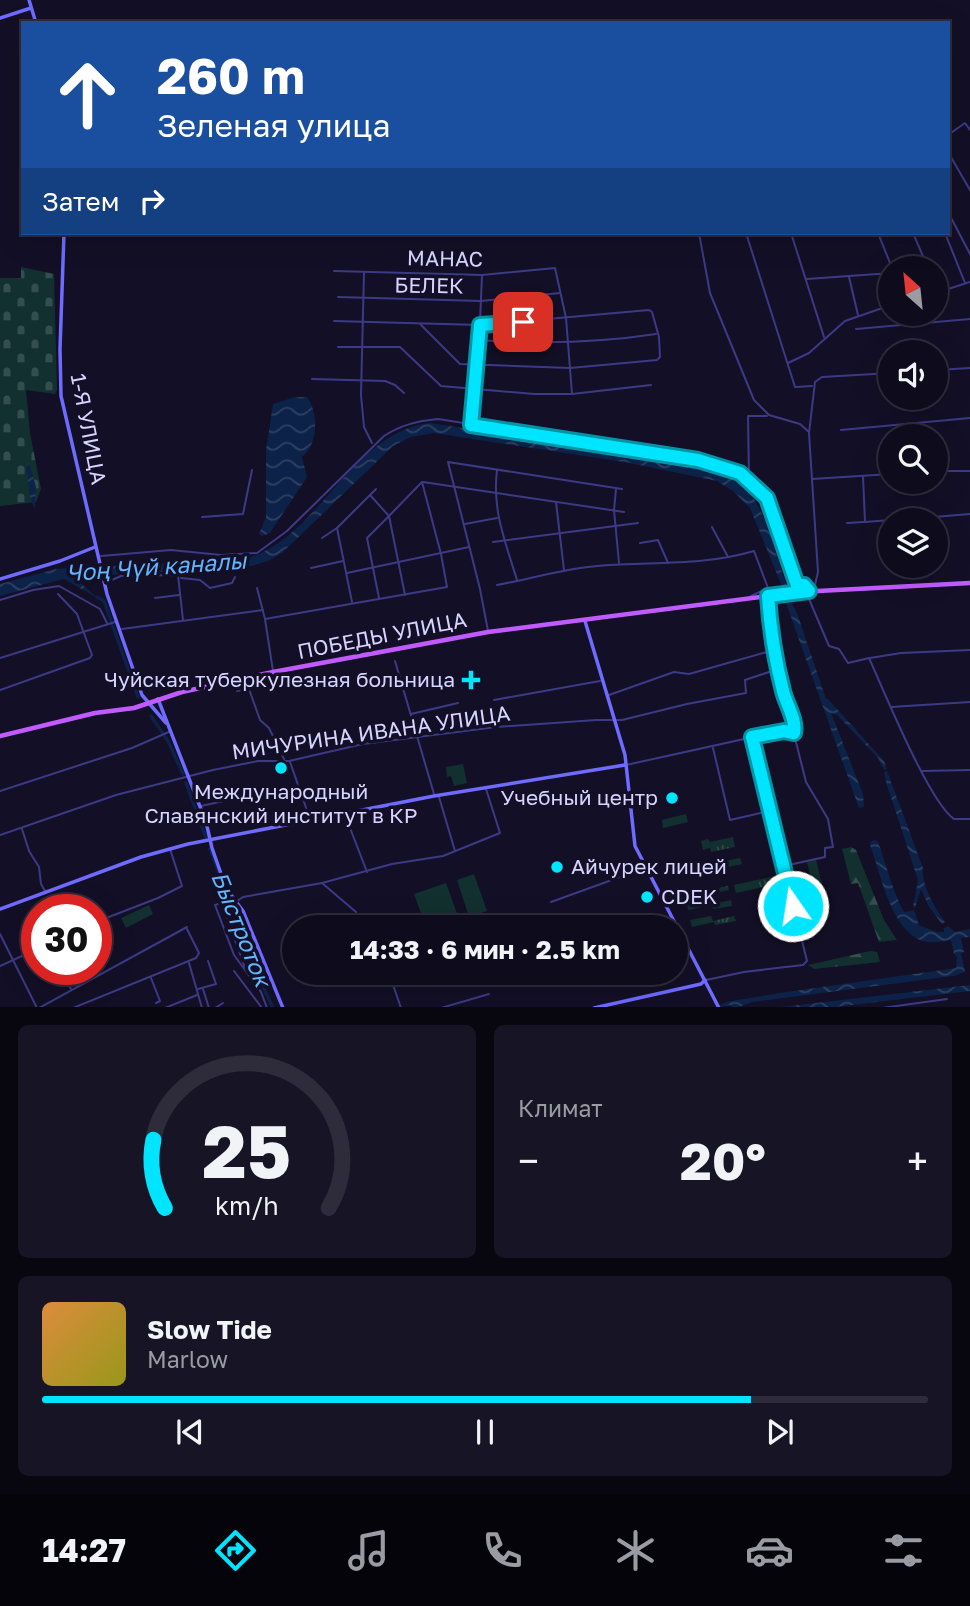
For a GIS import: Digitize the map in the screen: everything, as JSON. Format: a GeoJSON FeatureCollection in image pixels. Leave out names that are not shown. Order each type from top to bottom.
{"type":"FeatureCollection","features":[{"type":"Feature","properties":{"kind":"main road"},"geometry":{"type":"LineString","coordinates":[[29,0],[35,21]]}},
{"type":"Feature","properties":{"kind":"main road"},"geometry":{"type":"LineString","coordinates":[[0,18],[31,8]]}},
{"type":"Feature","properties":{"kind":"main road","name":"1-Я УЛИЦА"},"geometry":{"type":"LineString","coordinates":[[64,235],[60,386],[111,623],[119,629],[138,685],[166,723]]}},
{"type":"Feature","properties":{"kind":"main road"},"geometry":{"type":"LineString","coordinates":[[0,579],[95,547]]}},
{"type":"Feature","properties":{"kind":"main road","name":"ПОБЕДЫ УЛИЦА"},"geometry":{"type":"LineString","coordinates":[[0,736],[95,713],[134,708],[158,699],[274,672],[488,632],[799,592],[970,583]]}},
{"type":"Feature","properties":{"kind":"main road"},"geometry":{"type":"LineString","coordinates":[[585,621],[625,755],[634,842],[718,1006]]}},
{"type":"Feature","properties":{"kind":"main road"},"geometry":{"type":"LineString","coordinates":[[158,699],[200,806],[228,890],[243,911],[283,1007]]}},
{"type":"Feature","properties":{"kind":"main road"},"geometry":{"type":"LineString","coordinates":[[0,909],[170,848],[485,787],[625,765]]}},
{"type":"Feature","properties":{"kind":"main road"},"geometry":{"type":"LineString","coordinates":[[594,1007],[701,984],[705,980]]}},
{"type":"Feature","properties":{"kind":"street"},"geometry":{"type":"LineString","coordinates":[[950,134],[965,123],[970,130]]}},
{"type":"Feature","properties":{"kind":"street"},"geometry":{"type":"LineString","coordinates":[[950,155],[970,190]]}},
{"type":"Feature","properties":{"kind":"street"},"geometry":{"type":"LineString","coordinates":[[950,216],[970,254]]}},
{"type":"Feature","properties":{"kind":"street"},"geometry":{"type":"LineString","coordinates":[[699,235],[709,293],[754,400],[769,415]]}},
{"type":"Feature","properties":{"kind":"street"},"geometry":{"type":"LineString","coordinates":[[747,235],[795,387],[797,389],[814,384]]}},
{"type":"Feature","properties":{"kind":"street"},"geometry":{"type":"LineString","coordinates":[[792,235],[825,338]]}},
{"type":"Feature","properties":{"kind":"street"},"geometry":{"type":"LineString","coordinates":[[879,235],[887,256]]}},
{"type":"Feature","properties":{"kind":"street"},"geometry":{"type":"LineString","coordinates":[[914,235],[923,256]]}},
{"type":"Feature","properties":{"kind":"street"},"geometry":{"type":"LineString","coordinates":[[946,235],[965,283]]}},
{"type":"Feature","properties":{"kind":"street","name":"МАНАС"},"geometry":{"type":"LineString","coordinates":[[334,271],[482,275],[555,268],[561,293]]}},
{"type":"Feature","properties":{"kind":"street"},"geometry":{"type":"LineString","coordinates":[[364,272],[361,381],[364,427],[373,444]]}},
{"type":"Feature","properties":{"kind":"street"},"geometry":{"type":"LineString","coordinates":[[806,279],[878,274]]}},
{"type":"Feature","properties":{"kind":"street"},"geometry":{"type":"LineString","coordinates":[[471,425],[478,365],[482,275]]}},
{"type":"Feature","properties":{"kind":"street"},"geometry":{"type":"LineString","coordinates":[[849,276],[858,317]]}},
{"type":"Feature","properties":{"kind":"street"},"geometry":{"type":"LineString","coordinates":[[948,288],[970,282]]}},
{"type":"Feature","properties":{"kind":"street"},"geometry":{"type":"LineString","coordinates":[[561,293],[566,318],[572,394]]}},
{"type":"Feature","properties":{"kind":"street","name":"БЕЛЕК"},"geometry":{"type":"LineString","coordinates":[[338,297],[481,301],[561,293]]}},
{"type":"Feature","properties":{"kind":"street"},"geometry":{"type":"LineString","coordinates":[[334,321],[480,325],[649,310],[652,312],[657,334],[659,359],[570,368],[460,364],[420,324]]}},
{"type":"Feature","properties":{"kind":"street"},"geometry":{"type":"LineString","coordinates":[[788,364],[809,353],[845,321],[878,310]]}},
{"type":"Feature","properties":{"kind":"street"},"geometry":{"type":"LineString","coordinates":[[948,321],[970,319]]}},
{"type":"Feature","properties":{"kind":"street"},"geometry":{"type":"LineString","coordinates":[[856,330],[888,326]]}},
{"type":"Feature","properties":{"kind":"street"},"geometry":{"type":"LineString","coordinates":[[479,340],[532,344],[618,340],[657,334]]}},
{"type":"Feature","properties":{"kind":"street"},"geometry":{"type":"LineString","coordinates":[[338,347],[400,347],[441,387],[572,394],[651,385]]}},
{"type":"Feature","properties":{"kind":"street"},"geometry":{"type":"LineString","coordinates":[[948,369],[970,368]]}},
{"type":"Feature","properties":{"kind":"street"},"geometry":{"type":"LineString","coordinates":[[98,559],[171,550],[221,555],[257,553],[287,531],[373,444],[399,427],[422,420],[438,419],[698,460],[729,468],[749,481],[767,498],[797,585],[804,585],[811,591],[818,572],[810,433],[814,384],[818,379],[878,374]]}},
{"type":"Feature","properties":{"kind":"street"},"geometry":{"type":"LineString","coordinates":[[312,379],[390,383],[404,393]]}},
{"type":"Feature","properties":{"kind":"street"},"geometry":{"type":"LineString","coordinates":[[749,481],[748,416],[769,415],[800,424],[810,433]]}},
{"type":"Feature","properties":{"kind":"street"},"geometry":{"type":"LineString","coordinates":[[841,430],[970,418]]}},
{"type":"Feature","properties":{"kind":"street"},"geometry":{"type":"LineString","coordinates":[[488,632],[448,462],[622,489]]}},
{"type":"Feature","properties":{"kind":"street"},"geometry":{"type":"LineString","coordinates":[[497,469],[494,492],[498,517],[517,581]]}},
{"type":"Feature","properties":{"kind":"street"},"geometry":{"type":"LineString","coordinates":[[202,517],[243,514],[252,470]]}},
{"type":"Feature","properties":{"kind":"street"},"geometry":{"type":"LineString","coordinates":[[948,471],[970,471]]}},
{"type":"Feature","properties":{"kind":"street"},"geometry":{"type":"LineString","coordinates":[[812,479],[878,475]]}},
{"type":"Feature","properties":{"kind":"street"},"geometry":{"type":"LineString","coordinates":[[863,476],[865,522]]}},
{"type":"Feature","properties":{"kind":"street"},"geometry":{"type":"LineString","coordinates":[[422,482],[624,512]]}},
{"type":"Feature","properties":{"kind":"street"},"geometry":{"type":"LineString","coordinates":[[379,599],[367,538],[422,482]]}},
{"type":"Feature","properties":{"kind":"street"},"geometry":{"type":"LineString","coordinates":[[265,618],[447,587],[422,482]]}},
{"type":"Feature","properties":{"kind":"street"},"geometry":{"type":"LineString","coordinates":[[616,488],[614,510],[620,565]]}},
{"type":"Feature","properties":{"kind":"street"},"geometry":{"type":"LineString","coordinates":[[322,538],[337,528],[376,489]]}},
{"type":"Feature","properties":{"kind":"street"},"geometry":{"type":"LineString","coordinates":[[370,495],[388,517],[405,595]]}},
{"type":"Feature","properties":{"kind":"street"},"geometry":{"type":"LineString","coordinates":[[556,501],[564,570]]}},
{"type":"Feature","properties":{"kind":"street"},"geometry":{"type":"LineString","coordinates":[[948,516],[970,514]]}},
{"type":"Feature","properties":{"kind":"street"},"geometry":{"type":"LineString","coordinates":[[464,524],[498,517]]}},
{"type":"Feature","properties":{"kind":"street"},"geometry":{"type":"LineString","coordinates":[[847,523],[878,521]]}},
{"type":"Feature","properties":{"kind":"street"},"geometry":{"type":"LineString","coordinates":[[493,542],[638,523]]}},
{"type":"Feature","properties":{"kind":"street"},"geometry":{"type":"LineString","coordinates":[[712,527],[729,557]]}},
{"type":"Feature","properties":{"kind":"street"},"geometry":{"type":"LineString","coordinates":[[337,528],[353,603]]}},
{"type":"Feature","properties":{"kind":"street"},"geometry":{"type":"LineString","coordinates":[[640,543],[658,540],[668,564]]}},
{"type":"Feature","properties":{"kind":"street"},"geometry":{"type":"LineString","coordinates":[[347,573],[470,547]]}},
{"type":"Feature","properties":{"kind":"street"},"geometry":{"type":"LineString","coordinates":[[497,585],[564,570],[668,564],[729,557],[754,551],[768,589],[747,599]]}},
{"type":"Feature","properties":{"kind":"street"},"geometry":{"type":"LineString","coordinates":[[311,568],[344,561]]}},
{"type":"Feature","properties":{"kind":"street"},"geometry":{"type":"LineString","coordinates":[[104,581],[121,576],[178,575],[180,578],[200,580],[210,587],[232,583],[234,577]]}},
{"type":"Feature","properties":{"kind":"street"},"geometry":{"type":"LineString","coordinates":[[180,578],[183,621]]}},
{"type":"Feature","properties":{"kind":"street"},"geometry":{"type":"LineString","coordinates":[[0,600],[33,590],[61,586],[102,611],[111,623],[0,658]]}},
{"type":"Feature","properties":{"kind":"street"},"geometry":{"type":"LineString","coordinates":[[257,588],[274,672]]}},
{"type":"Feature","properties":{"kind":"street"},"geometry":{"type":"LineString","coordinates":[[0,690],[92,656],[77,614],[58,594]]}},
{"type":"Feature","properties":{"kind":"street"},"geometry":{"type":"LineString","coordinates":[[155,598],[180,595]]}},
{"type":"Feature","properties":{"kind":"street"},"geometry":{"type":"LineString","coordinates":[[768,596],[778,669],[806,782],[828,819],[833,847],[825,848],[825,857],[783,866]]}},
{"type":"Feature","properties":{"kind":"street"},"geometry":{"type":"LineString","coordinates":[[809,600],[829,646],[839,649],[848,663],[901,653],[970,650]]}},
{"type":"Feature","properties":{"kind":"street"},"geometry":{"type":"LineString","coordinates":[[119,629],[263,610]]}},
{"type":"Feature","properties":{"kind":"street"},"geometry":{"type":"LineString","coordinates":[[608,695],[674,672],[689,674],[775,649]]}},
{"type":"Feature","properties":{"kind":"street"},"geometry":{"type":"LineString","coordinates":[[869,658],[943,810],[954,819],[970,819]]}},
{"type":"Feature","properties":{"kind":"street"},"geometry":{"type":"LineString","coordinates":[[395,661],[416,736],[455,851]]}},
{"type":"Feature","properties":{"kind":"street","name":"МИЧУРИНА ИВАНА УЛИЦА"},"geometry":{"type":"LineString","coordinates":[[0,835],[116,795],[258,761],[289,761],[363,744],[416,736],[496,727],[615,720],[746,693],[745,680],[778,669]]}},
{"type":"Feature","properties":{"kind":"street"},"geometry":{"type":"LineString","coordinates":[[494,699],[603,680]]}},
{"type":"Feature","properties":{"kind":"street"},"geometry":{"type":"LineString","coordinates":[[237,691],[249,689],[260,720],[270,727],[284,760]]}},
{"type":"Feature","properties":{"kind":"street"},"geometry":{"type":"LineString","coordinates":[[891,707],[970,702]]}},
{"type":"Feature","properties":{"kind":"street"},"geometry":{"type":"LineString","coordinates":[[410,714],[458,703]]}},
{"type":"Feature","properties":{"kind":"street"},"geometry":{"type":"LineString","coordinates":[[0,791],[132,748],[171,731]]}},
{"type":"Feature","properties":{"kind":"street"},"geometry":{"type":"LineString","coordinates":[[625,765],[752,737],[784,731],[794,732]]}},
{"type":"Feature","properties":{"kind":"street"},"geometry":{"type":"LineString","coordinates":[[705,980],[723,975],[806,964],[807,961],[752,737]]}},
{"type":"Feature","properties":{"kind":"street"},"geometry":{"type":"LineString","coordinates":[[713,746],[730,820],[770,810]]}},
{"type":"Feature","properties":{"kind":"street"},"geometry":{"type":"LineString","coordinates":[[289,761],[310,819]]}},
{"type":"Feature","properties":{"kind":"street"},"geometry":{"type":"LineString","coordinates":[[922,771],[970,770]]}},
{"type":"Feature","properties":{"kind":"street"},"geometry":{"type":"LineString","coordinates":[[236,902],[243,897],[321,883],[392,864],[443,856],[500,833],[485,787]]}},
{"type":"Feature","properties":{"kind":"street"},"geometry":{"type":"LineString","coordinates":[[200,806],[270,791]]}},
{"type":"Feature","properties":{"kind":"street"},"geometry":{"type":"LineString","coordinates":[[345,814],[367,872]]}},
{"type":"Feature","properties":{"kind":"street"},"geometry":{"type":"LineString","coordinates":[[22,827],[46,892]]}},
{"type":"Feature","properties":{"kind":"street"},"geometry":{"type":"LineString","coordinates":[[112,916],[182,886],[170,848]]}},
{"type":"Feature","properties":{"kind":"street"},"geometry":{"type":"LineString","coordinates":[[551,902],[645,868]]}},
{"type":"Feature","properties":{"kind":"street"},"geometry":{"type":"LineString","coordinates":[[321,883],[356,912]]}},
{"type":"Feature","properties":{"kind":"street"},"geometry":{"type":"LineString","coordinates":[[245,968],[222,903],[215,905],[234,955],[261,992],[267,1007]]}},
{"type":"Feature","properties":{"kind":"street"},"geometry":{"type":"LineString","coordinates":[[0,934],[38,1007],[187,928],[200,953],[196,958],[74,1007]]}},
{"type":"Feature","properties":{"kind":"street"},"geometry":{"type":"LineString","coordinates":[[0,966],[21,956]]}},
{"type":"Feature","properties":{"kind":"street"},"geometry":{"type":"LineString","coordinates":[[197,989],[216,984],[208,961]]}},
{"type":"Feature","properties":{"kind":"street"},"geometry":{"type":"LineString","coordinates":[[189,962],[202,1007]]}},
{"type":"Feature","properties":{"kind":"street"},"geometry":{"type":"LineString","coordinates":[[234,971],[262,1007]]}},
{"type":"Feature","properties":{"kind":"street"},"geometry":{"type":"LineString","coordinates":[[151,978],[160,1001],[156,1003]]}},
{"type":"Feature","properties":{"kind":"street"},"geometry":{"type":"LineString","coordinates":[[69,985],[72,989]]}},
{"type":"Feature","properties":{"kind":"street"},"geometry":{"type":"LineString","coordinates":[[393,985],[401,1007]]}},
{"type":"Feature","properties":{"kind":"street"},"geometry":{"type":"LineString","coordinates":[[202,988],[209,1007]]}},
{"type":"Feature","properties":{"kind":"street"},"geometry":{"type":"LineString","coordinates":[[165,1007],[198,994]]}},
{"type":"Feature","properties":{"kind":"street"},"geometry":{"type":"LineString","coordinates":[[441,1007],[489,995]]}},
{"type":"Feature","properties":{"kind":"street"},"geometry":{"type":"LineString","coordinates":[[882,1007],[947,999]]}},
{"type":"Feature","properties":{"kind":"street"},"geometry":{"type":"LineString","coordinates":[[215,1007],[223,1003]]}},
{"type":"Feature","properties":{"kind":"green space"},"geometry":{"type":"Polygon","coordinates":[[[21,267],[54,274],[57,390],[55,394],[26,390],[30,433],[41,489],[36,502],[0,506],[0,278],[21,278],[21,267]]]}},
{"type":"Feature","properties":{"kind":"green space"},"geometry":{"type":"Polygon","coordinates":[[[463,764],[467,783],[454,786],[451,776],[447,777],[446,767],[463,764]]]}},
{"type":"Feature","properties":{"kind":"green space"},"geometry":{"type":"Polygon","coordinates":[[[686,814],[688,822],[663,828],[662,820],[686,814]]]}},
{"type":"Feature","properties":{"kind":"green space"},"geometry":{"type":"Polygon","coordinates":[[[733,837],[735,847],[711,852],[710,848],[703,850],[701,841],[708,839],[710,842],[733,837]]]}},
{"type":"Feature","properties":{"kind":"green space"},"geometry":{"type":"Polygon","coordinates":[[[851,847],[856,850],[884,920],[897,940],[879,942],[858,883],[851,884],[842,849],[851,847]]]}},
{"type":"Feature","properties":{"kind":"green space"},"geometry":{"type":"Polygon","coordinates":[[[740,858],[742,864],[683,876],[681,870],[674,871],[673,867],[697,862],[702,866],[740,858]]]}},
{"type":"Feature","properties":{"kind":"green space"},"geometry":{"type":"Polygon","coordinates":[[[816,860],[830,917],[821,919],[807,862],[816,860]]]}},
{"type":"Feature","properties":{"kind":"green space"},"geometry":{"type":"Polygon","coordinates":[[[474,874],[487,911],[468,915],[457,880],[474,874]]]}},
{"type":"Feature","properties":{"kind":"green space"},"geometry":{"type":"Polygon","coordinates":[[[775,876],[776,882],[772,885],[736,893],[734,885],[775,876]]]}},
{"type":"Feature","properties":{"kind":"green space"},"geometry":{"type":"Polygon","coordinates":[[[446,883],[458,915],[422,915],[414,894],[446,883]]]}},
{"type":"Feature","properties":{"kind":"green space"},"geometry":{"type":"Polygon","coordinates":[[[728,886],[729,890],[709,894],[708,891],[683,896],[682,890],[697,887],[698,892],[728,886]]]}},
{"type":"Feature","properties":{"kind":"green space"},"geometry":{"type":"Polygon","coordinates":[[[708,900],[709,905],[731,900],[732,906],[713,909],[712,905],[688,910],[687,904],[708,900]]]}},
{"type":"Feature","properties":{"kind":"green space"},"geometry":{"type":"Polygon","coordinates":[[[149,905],[153,914],[126,928],[121,918],[149,905]]]}},
{"type":"Feature","properties":{"kind":"green space"},"geometry":{"type":"Polygon","coordinates":[[[711,916],[713,921],[734,916],[736,921],[692,927],[690,920],[711,916]]]}},
{"type":"Feature","properties":{"kind":"green space"},"geometry":{"type":"Polygon","coordinates":[[[870,951],[877,952],[880,962],[814,969],[808,965],[870,951]]]}},
{"type":"Feature","properties":{"kind":"water"},"geometry":{"type":"Polygon","coordinates":[[[295,397],[307,397],[314,411],[314,437],[302,457],[307,477],[270,533],[262,536],[259,534],[266,517],[266,450],[273,404],[295,397]]]}},
{"type":"Feature","properties":{"kind":"water","name":"Чоң Чүй каналы"},"geometry":{"type":"Polygon","coordinates":[[[430,423],[701,465],[727,475],[741,484],[758,506],[770,533],[788,589],[783,589],[750,508],[733,491],[717,481],[630,463],[434,433],[411,437],[393,446],[283,552],[270,560],[252,566],[77,577],[77,580],[99,599],[64,579],[0,596],[0,584],[56,569],[244,559],[270,548],[293,531],[378,445],[402,430],[430,423]]]}},
{"type":"Feature","properties":{"kind":"water"},"geometry":{"type":"Polygon","coordinates":[[[29,463],[36,487],[35,509],[26,467],[29,463]]]}},
{"type":"Feature","properties":{"kind":"water"},"geometry":{"type":"Polygon","coordinates":[[[786,603],[792,603],[797,613],[826,699],[884,761],[887,769],[884,770],[878,758],[837,715],[831,713],[863,794],[864,807],[859,808],[786,603]]]}},
{"type":"Feature","properties":{"kind":"water"},"geometry":{"type":"Polygon","coordinates":[[[887,771],[923,868],[926,889],[945,922],[942,924],[929,907],[921,889],[915,908],[913,907],[918,880],[887,785],[884,772],[887,771]]]}},
{"type":"Feature","properties":{"kind":"water"},"geometry":{"type":"Polygon","coordinates":[[[871,841],[878,842],[902,907],[905,912],[914,910],[919,925],[936,932],[944,932],[944,928],[948,926],[955,932],[970,929],[970,937],[961,938],[965,972],[953,976],[752,1002],[739,1007],[717,1007],[726,1002],[787,992],[956,968],[957,957],[951,940],[928,942],[916,938],[905,929],[884,887],[871,841]]]}},
{"type":"Feature","properties":{"kind":"water"},"geometry":{"type":"Polygon","coordinates":[[[970,985],[970,991],[835,1007],[782,1007],[970,985]]]}},
{"type":"Feature","properties":{"kind":"waterway","name":"Быстроток"},"geometry":{"type":"LineString","coordinates":[[97,597],[104,601],[138,697]]}},
{"type":"Feature","properties":{"kind":"waterway","name":"Быстроток"},"geometry":{"type":"LineString","coordinates":[[151,716],[168,741],[183,774]]}},
{"type":"Feature","properties":{"kind":"waterway","name":"Быстроток"},"geometry":{"type":"LineString","coordinates":[[186,783],[206,838]]}},
{"type":"Feature","properties":{"kind":"waterway","name":"Быстроток"},"geometry":{"type":"LineString","coordinates":[[210,849],[251,961],[273,1007]]}},
{"type":"Feature","properties":{"kind":"place","name":"Чуйская туберкулезная больница"},"geometry":{"type":"Point","coordinates":[471,680]}},
{"type":"Feature","properties":{"kind":"place","name":"Международный Славянский институт в КР"},"geometry":{"type":"Point","coordinates":[281,768]}},
{"type":"Feature","properties":{"kind":"place","name":"Учебный центр"},"geometry":{"type":"Point","coordinates":[672,798]}},
{"type":"Feature","properties":{"kind":"place","name":"Айчурек лицей"},"geometry":{"type":"Point","coordinates":[557,867]}},
{"type":"Feature","properties":{"kind":"place","name":"CDEK"},"geometry":{"type":"Point","coordinates":[647,897]}},
{"type":"Feature","properties":{"kind":"route"},"geometry":{"type":"LineString","coordinates":[[523,322],[480,325],[471,425],[698,460],[740,473],[767,498],[797,585],[804,585],[809,591],[768,596],[778,669],[783,694],[795,727],[794,733],[784,731],[752,737],[793,906]]}}]}
